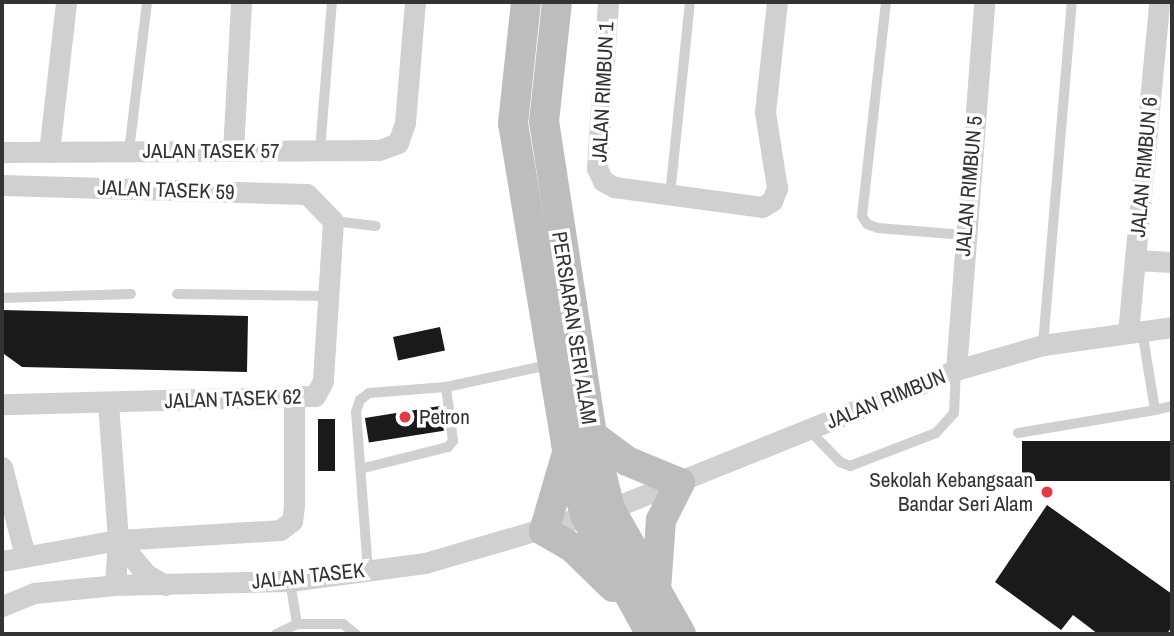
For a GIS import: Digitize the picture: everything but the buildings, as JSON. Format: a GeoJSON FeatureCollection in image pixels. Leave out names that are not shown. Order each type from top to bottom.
{"type":"FeatureCollection","features":[{"type":"Feature","properties":{"kind":"main road","name":"PERSIARAN SERI ALAM"},"geometry":{"type":"LineString","coordinates":[[526,2],[513,123],[552,365],[580,442],[597,512],[646,626]]}},
{"type":"Feature","properties":{"kind":"main road","name":"PERSIARAN SERI ALAM"},"geometry":{"type":"LineString","coordinates":[[557,2],[544,121],[580,442]]}},
{"type":"Feature","properties":{"kind":"main road"},"geometry":{"type":"LineString","coordinates":[[646,626],[593,566],[544,531],[580,442],[680,483],[661,520],[656,590]]}},
{"type":"Feature","properties":{"kind":"main road","name":"PERSIARAN SERI ALAM"},"geometry":{"type":"LineString","coordinates":[[597,512],[656,590],[681,634]]}},
{"type":"Feature","properties":{"kind":"street"},"geometry":{"type":"LineString","coordinates":[[49,152],[66,2]]}},
{"type":"Feature","properties":{"kind":"street"},"geometry":{"type":"LineString","coordinates":[[233,150],[241,2]]}},
{"type":"Feature","properties":{"kind":"street","name":"JALAN TASEK 57"},"geometry":{"type":"LineString","coordinates":[[2,152],[379,150],[398,143],[405,123],[415,2]]}},
{"type":"Feature","properties":{"kind":"street","name":"JALAN RIMBUN 1"},"geometry":{"type":"LineString","coordinates":[[608,2],[597,168],[603,181],[614,187],[670,195]]}},
{"type":"Feature","properties":{"kind":"street"},"geometry":{"type":"LineString","coordinates":[[670,195],[762,207],[772,201],[776,188],[765,112],[777,2]]}},
{"type":"Feature","properties":{"kind":"street","name":"JALAN RIMBUN 5"},"geometry":{"type":"LineString","coordinates":[[956,370],[964,234],[984,2]]}},
{"type":"Feature","properties":{"kind":"street","name":"JALAN RIMBUN 6"},"geometry":{"type":"LineString","coordinates":[[1135,332],[1135,260],[1159,2]]}},
{"type":"Feature","properties":{"kind":"street","name":"JALAN TASEK 59"},"geometry":{"type":"LineString","coordinates":[[2,184],[307,194],[330,215]]}},
{"type":"Feature","properties":{"kind":"street","name":"JALAN TASEK 62"},"geometry":{"type":"LineString","coordinates":[[2,404],[294,400],[315,396],[323,381],[330,215]]}},
{"type":"Feature","properties":{"kind":"street"},"geometry":{"type":"LineString","coordinates":[[1135,260],[1172,262]]}},
{"type":"Feature","properties":{"kind":"street","name":"JALAN RIMBUN"},"geometry":{"type":"LineString","coordinates":[[597,512],[680,483],[956,370],[1043,345],[1172,327]]}},
{"type":"Feature","properties":{"kind":"street"},"geometry":{"type":"LineString","coordinates":[[2,561],[118,540],[281,530],[292,521],[294,400]]}},
{"type":"Feature","properties":{"kind":"street"},"geometry":{"type":"LineString","coordinates":[[108,402],[118,540],[115,585]]}},
{"type":"Feature","properties":{"kind":"street"},"geometry":{"type":"LineString","coordinates":[[2,467],[24,555]]}},
{"type":"Feature","properties":{"kind":"street","name":"JALAN TASEK"},"geometry":{"type":"LineString","coordinates":[[2,606],[34,593],[115,585],[290,581],[425,563],[544,531],[597,512]]}},
{"type":"Feature","properties":{"kind":"street"},"geometry":{"type":"LineString","coordinates":[[118,540],[146,574],[165,585]]}},
{"type":"Feature","properties":{"kind":"street"},"geometry":{"type":"LineString","coordinates":[[78,589],[106,565],[118,540]]}},
{"type":"Feature","properties":{"kind":"lane"},"geometry":{"type":"LineString","coordinates":[[130,151],[146,2]]}},
{"type":"Feature","properties":{"kind":"lane"},"geometry":{"type":"LineString","coordinates":[[320,150],[332,2]]}},
{"type":"Feature","properties":{"kind":"lane"},"geometry":{"type":"LineString","coordinates":[[670,195],[690,2]]}},
{"type":"Feature","properties":{"kind":"lane"},"geometry":{"type":"LineString","coordinates":[[886,2],[862,216],[867,224],[878,228],[964,234]]}},
{"type":"Feature","properties":{"kind":"lane"},"geometry":{"type":"LineString","coordinates":[[1043,345],[1072,2]]}},
{"type":"Feature","properties":{"kind":"lane"},"geometry":{"type":"LineString","coordinates":[[330,215],[376,226]]}},
{"type":"Feature","properties":{"kind":"lane"},"geometry":{"type":"LineString","coordinates":[[2,298],[131,294]]}},
{"type":"Feature","properties":{"kind":"lane"},"geometry":{"type":"LineString","coordinates":[[177,294],[326,296]]}},
{"type":"Feature","properties":{"kind":"lane"},"geometry":{"type":"LineString","coordinates":[[1135,332],[1155,410]]}},
{"type":"Feature","properties":{"kind":"lane"},"geometry":{"type":"LineString","coordinates":[[368,571],[363,468],[356,412],[360,400],[369,393],[446,387],[552,365]]}},
{"type":"Feature","properties":{"kind":"lane"},"geometry":{"type":"LineString","coordinates":[[809,430],[840,461],[850,466],[936,433],[954,413],[956,370]]}},
{"type":"Feature","properties":{"kind":"lane"},"geometry":{"type":"LineString","coordinates":[[363,468],[448,447],[453,441],[446,387]]}},
{"type":"Feature","properties":{"kind":"lane"},"geometry":{"type":"LineString","coordinates":[[1018,433],[1172,406]]}},
{"type":"Feature","properties":{"kind":"lane"},"geometry":{"type":"LineString","coordinates":[[290,581],[297,624]]}},
{"type":"Feature","properties":{"kind":"lane"},"geometry":{"type":"LineString","coordinates":[[276,634],[297,624],[342,624],[356,634]]}},
{"type":"Feature","properties":{"kind":"place","name":"Petron"},"geometry":{"type":"Point","coordinates":[405,417]}},
{"type":"Feature","properties":{"kind":"place","name":"Sekolah Kebangsaan Bandar Seri Alam"},"geometry":{"type":"Point","coordinates":[1047,492]}}]}
